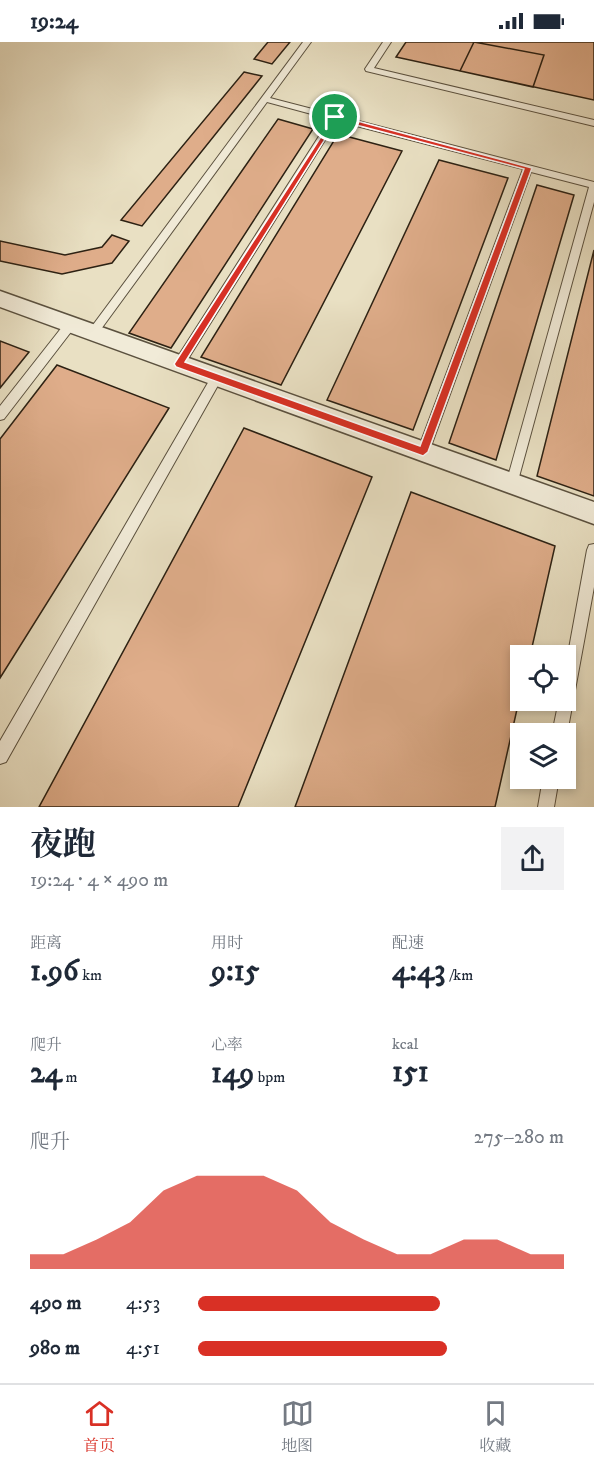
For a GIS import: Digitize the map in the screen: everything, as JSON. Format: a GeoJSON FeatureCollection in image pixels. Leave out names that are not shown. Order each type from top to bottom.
{"type":"FeatureCollection","features":[{"type":"Feature","properties":{"kind":"street"},"geometry":{"type":"LineString","coordinates":[[0,299],[594,513]]}},
{"type":"Feature","properties":{"kind":"lane"},"geometry":{"type":"LineString","coordinates":[[92,333],[307,42]]}},
{"type":"Feature","properties":{"kind":"lane"},"geometry":{"type":"LineString","coordinates":[[387,42],[369,69],[594,123]]}},
{"type":"Feature","properties":{"kind":"lane"},"geometry":{"type":"LineString","coordinates":[[265,99],[594,185],[512,484]]}},
{"type":"Feature","properties":{"kind":"lane"},"geometry":{"type":"LineString","coordinates":[[179,364],[335,117]]}},
{"type":"Feature","properties":{"kind":"lane"},"geometry":{"type":"LineString","coordinates":[[423,452],[528,168]]}},
{"type":"Feature","properties":{"kind":"lane"},"geometry":{"type":"LineString","coordinates":[[0,414],[70,325]]}},
{"type":"Feature","properties":{"kind":"lane"},"geometry":{"type":"LineString","coordinates":[[0,756],[217,377]]}},
{"type":"Feature","properties":{"kind":"lane"},"geometry":{"type":"LineString","coordinates":[[562,723],[594,550]]}},
{"type":"Feature","properties":{"kind":"lane"},"geometry":{"type":"LineString","coordinates":[[546,807],[549,789]]}},
{"type":"Feature","properties":{"kind":"building"},"geometry":{"type":"Polygon","coordinates":[[[268,42],[290,42],[272,64],[254,59],[268,42]]]}},
{"type":"Feature","properties":{"kind":"building"},"geometry":{"type":"Polygon","coordinates":[[[406,42],[594,42],[594,100],[396,57],[406,42]]]}},
{"type":"Feature","properties":{"kind":"building"},"geometry":{"type":"Polygon","coordinates":[[[474,42],[544,55],[533,87],[460,71],[474,42]]]}},
{"type":"Feature","properties":{"kind":"building"},"geometry":{"type":"Polygon","coordinates":[[[244,72],[262,76],[142,226],[121,220],[244,72]]]}},
{"type":"Feature","properties":{"kind":"building"},"geometry":{"type":"Polygon","coordinates":[[[278,119],[313,129],[171,348],[129,333],[278,119]]]}},
{"type":"Feature","properties":{"kind":"building"},"geometry":{"type":"Polygon","coordinates":[[[338,134],[402,151],[281,385],[201,357],[338,134]]]}},
{"type":"Feature","properties":{"kind":"building"},"geometry":{"type":"Polygon","coordinates":[[[439,160],[508,178],[413,430],[327,400],[439,160]]]}},
{"type":"Feature","properties":{"kind":"building"},"geometry":{"type":"Polygon","coordinates":[[[537,185],[574,195],[496,460],[449,443],[537,185]]]}},
{"type":"Feature","properties":{"kind":"building"},"geometry":{"type":"Polygon","coordinates":[[[112,235],[129,241],[112,263],[62,274],[0,261],[0,241],[65,255],[102,247],[112,235]]]}},
{"type":"Feature","properties":{"kind":"building"},"geometry":{"type":"Polygon","coordinates":[[[594,250],[594,496],[537,476],[594,250]]]}},
{"type":"Feature","properties":{"kind":"building"},"geometry":{"type":"Polygon","coordinates":[[[0,341],[29,352],[0,388],[0,341]]]}},
{"type":"Feature","properties":{"kind":"building"},"geometry":{"type":"Polygon","coordinates":[[[57,365],[169,408],[0,678],[0,439],[57,365]]]}},
{"type":"Feature","properties":{"kind":"building"},"geometry":{"type":"Polygon","coordinates":[[[244,428],[372,477],[238,807],[39,807],[244,428]]]}},
{"type":"Feature","properties":{"kind":"building"},"geometry":{"type":"Polygon","coordinates":[[[411,492],[555,546],[532,645],[510,645],[510,711],[517,711],[514,723],[510,723],[510,740],[495,807],[295,807],[411,492]]]}},
{"type":"Feature","properties":{"kind":"route"},"geometry":{"type":"LineString","coordinates":[[335,117],[528,168],[423,452],[179,364],[335,117]]}}]}
